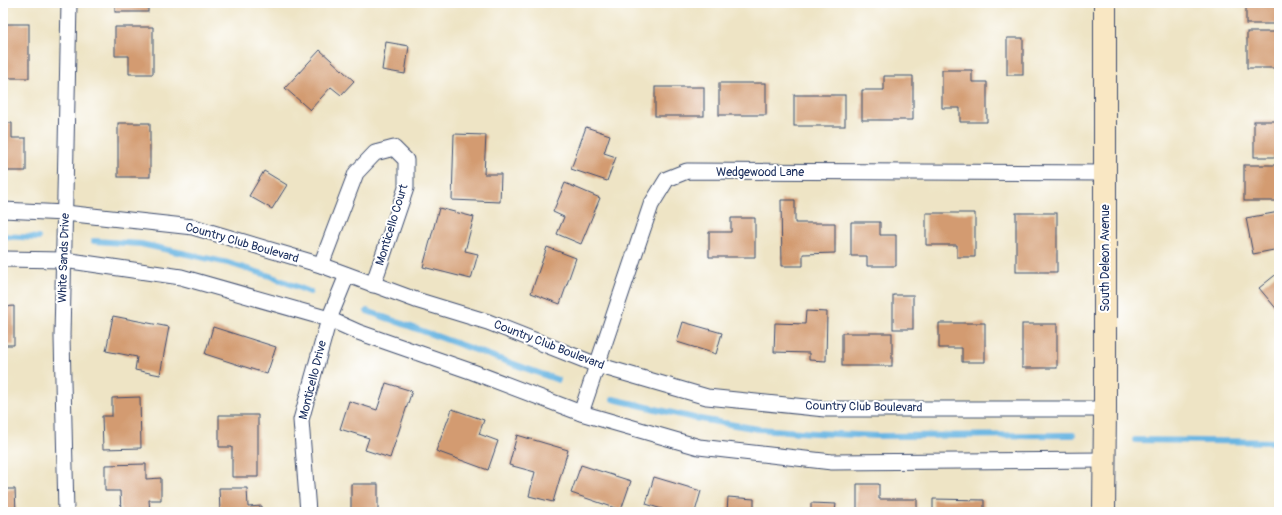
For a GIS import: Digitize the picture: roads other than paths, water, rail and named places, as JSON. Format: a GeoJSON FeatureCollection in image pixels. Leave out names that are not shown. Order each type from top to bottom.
{"type":"FeatureCollection","features":[{"type":"Feature","properties":{"kind":"street","name":"White Sands Drive"},"geometry":{"type":"LineString","coordinates":[[66,512],[62,337],[70,3]]}},
{"type":"Feature","properties":{"kind":"street","name":"South Deleon Avenue"},"geometry":{"type":"LineString","coordinates":[[1104,512],[1105,3]]}},
{"type":"Feature","properties":{"kind":"street","name":"Monticello Court"},"geometry":{"type":"LineString","coordinates":[[321,265],[356,173],[375,153],[394,148],[406,160],[406,188],[373,285]]}},
{"type":"Feature","properties":{"kind":"street","name":"Wedgewood Lane"},"geometry":{"type":"LineString","coordinates":[[581,414],[651,205],[667,178],[687,171],[1105,173]]}},
{"type":"Feature","properties":{"kind":"street","name":"Country Club Boulevard"},"geometry":{"type":"LineString","coordinates":[[3,210],[65,213],[193,227],[321,265],[416,300],[488,322],[598,365],[707,397],[825,409],[1105,409]]}},
{"type":"Feature","properties":{"kind":"street"},"geometry":{"type":"LineString","coordinates":[[3,258],[64,260],[181,277],[329,319],[358,332],[473,372],[581,414],[699,447],[832,462],[1104,460]]}},
{"type":"Feature","properties":{"kind":"street","name":"Monticello Drive"},"geometry":{"type":"LineString","coordinates":[[308,512],[301,420],[329,319],[347,275]]}},
{"type":"Feature","properties":{"kind":"waterway"},"geometry":{"type":"LineString","coordinates":[[3,236],[38,238]]}},
{"type":"Feature","properties":{"kind":"waterway"},"geometry":{"type":"LineString","coordinates":[[94,241],[141,244],[228,263],[270,276],[310,292]]}},
{"type":"Feature","properties":{"kind":"waterway"},"geometry":{"type":"LineString","coordinates":[[367,311],[558,380]]}},
{"type":"Feature","properties":{"kind":"waterway"},"geometry":{"type":"LineString","coordinates":[[613,399],[694,418],[758,429],[878,436],[1073,435]]}},
{"type":"Feature","properties":{"kind":"waterway"},"geometry":{"type":"LineString","coordinates":[[1135,440],[1279,442]]}}]}
